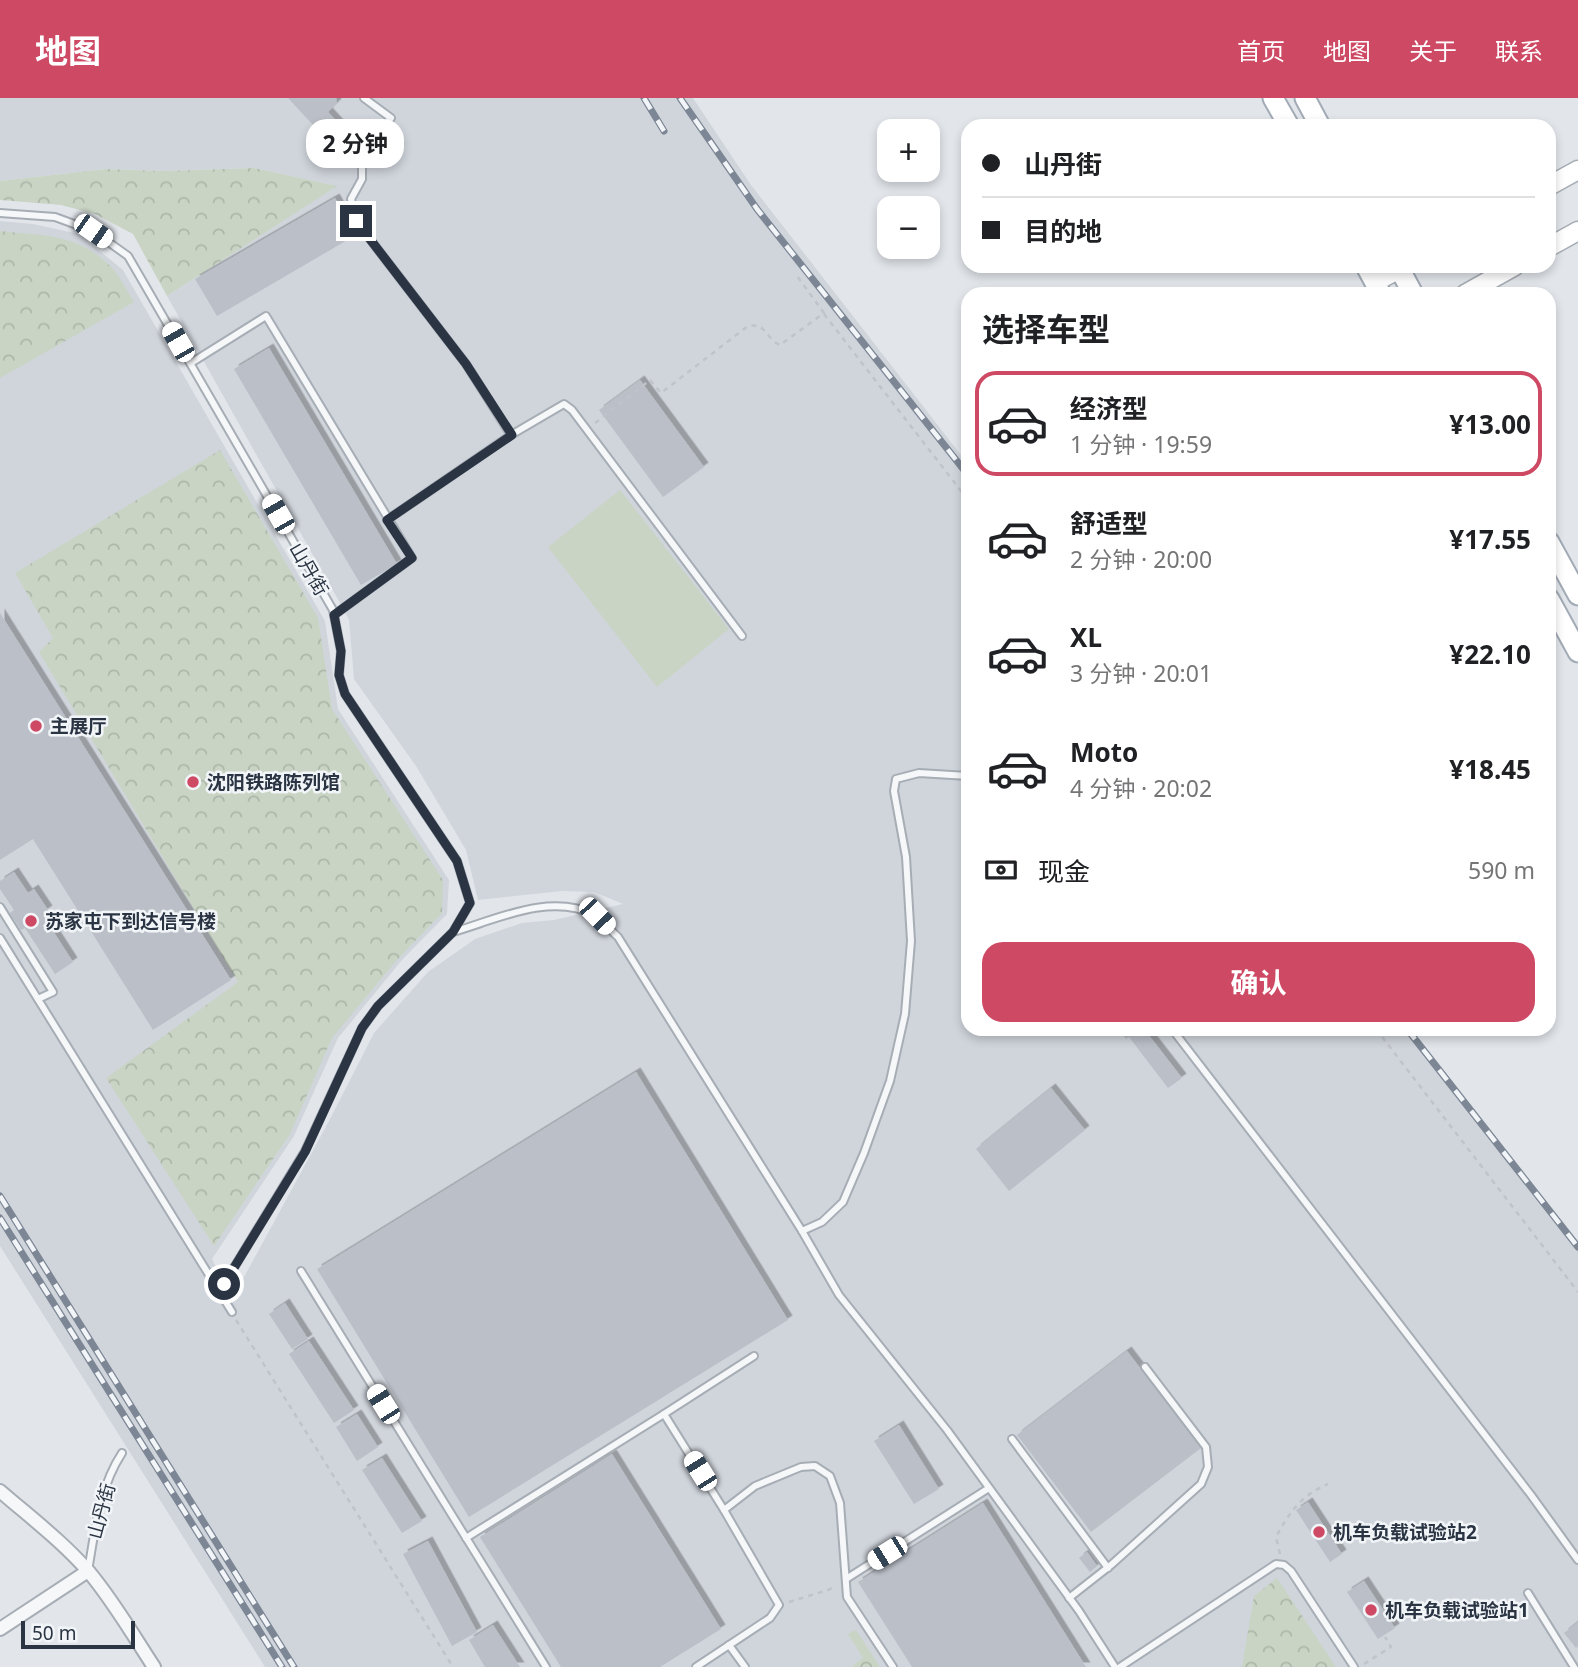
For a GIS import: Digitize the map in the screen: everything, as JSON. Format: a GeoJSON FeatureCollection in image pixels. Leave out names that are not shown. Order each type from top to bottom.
{"type":"FeatureCollection","features":[{"type":"Feature","properties":{"kind":"main road"},"geometry":{"type":"LineString","coordinates":[[1273,98],[1285,119]]}},
{"type":"Feature","properties":{"kind":"main road"},"geometry":{"type":"LineString","coordinates":[[1305,98],[1316,119]]}},
{"type":"Feature","properties":{"kind":"main road"},"geometry":{"type":"LineString","coordinates":[[1556,182],[1578,170]]}},
{"type":"Feature","properties":{"kind":"main road"},"geometry":{"type":"LineString","coordinates":[[1556,243],[1578,231]]}},
{"type":"Feature","properties":{"kind":"main road"},"geometry":{"type":"LineString","coordinates":[[1478,287],[1502,273]]}},
{"type":"Feature","properties":{"kind":"main road"},"geometry":{"type":"LineString","coordinates":[[1556,555],[1578,595]]}},
{"type":"Feature","properties":{"kind":"main road"},"geometry":{"type":"LineString","coordinates":[[1556,612],[1578,652]]}},
{"type":"Feature","properties":{"kind":"street"},"geometry":{"type":"LineString","coordinates":[[0,1491],[88,1571],[115,1605],[154,1667]]}},
{"type":"Feature","properties":{"kind":"street"},"geometry":{"type":"LineString","coordinates":[[0,1629],[88,1571]]}},
{"type":"Feature","properties":{"kind":"lane"},"geometry":{"type":"LineString","coordinates":[[364,98],[391,118],[362,152],[362,179],[351,199],[356,221],[466,364],[512,435]]}},
{"type":"Feature","properties":{"kind":"lane","name":"山丹街"},"geometry":{"type":"LineString","coordinates":[[0,213],[55,217],[93,231],[128,256],[334,615],[341,651],[339,675],[345,694],[457,861],[470,903],[453,932],[378,1006],[362,1028],[305,1152],[224,1284]]}},
{"type":"Feature","properties":{"kind":"lane"},"geometry":{"type":"LineString","coordinates":[[191,363],[266,316],[412,558],[334,615]]}},
{"type":"Feature","properties":{"kind":"lane"},"geometry":{"type":"LineString","coordinates":[[387,520],[512,435],[564,404],[587,429],[741,636]]}},
{"type":"Feature","properties":{"kind":"lane"},"geometry":{"type":"LineString","coordinates":[[802,1231],[822,1222],[843,1202],[890,1081],[905,1014],[911,941],[906,857],[894,791],[896,779],[919,773],[961,776]]}},
{"type":"Feature","properties":{"kind":"lane"},"geometry":{"type":"LineString","coordinates":[[453,932],[532,908],[576,907],[597,916],[618,937],[802,1231],[839,1295],[947,1430],[1118,1667],[1276,1564],[1284,1565],[1291,1572],[1356,1667]]}},
{"type":"Feature","properties":{"kind":"lane"},"geometry":{"type":"LineString","coordinates":[[1,910],[52,992],[38,999]]}},
{"type":"Feature","properties":{"kind":"lane"},"geometry":{"type":"LineString","coordinates":[[0,938],[233,1312]]}},
{"type":"Feature","properties":{"kind":"lane"},"geometry":{"type":"LineString","coordinates":[[1177,1036],[1531,1495],[1578,1560]]}},
{"type":"Feature","properties":{"kind":"lane"},"geometry":{"type":"LineString","coordinates":[[301,1271],[546,1667]]}},
{"type":"Feature","properties":{"kind":"lane"},"geometry":{"type":"LineString","coordinates":[[466,1538],[754,1356]]}},
{"type":"Feature","properties":{"kind":"lane"},"geometry":{"type":"LineString","coordinates":[[1069,1598],[1108,1568],[1202,1483],[1208,1467],[1206,1447],[1145,1367]]}},
{"type":"Feature","properties":{"kind":"lane"},"geometry":{"type":"LineString","coordinates":[[664,1413],[779,1605],[770,1618],[696,1667]]}},
{"type":"Feature","properties":{"kind":"lane"},"geometry":{"type":"LineString","coordinates":[[1012,1439],[1108,1568]]}},
{"type":"Feature","properties":{"kind":"lane","name":"山丹街"},"geometry":{"type":"LineString","coordinates":[[88,1571],[99,1506],[115,1463],[122,1453]]}},
{"type":"Feature","properties":{"kind":"lane"},"geometry":{"type":"LineString","coordinates":[[724,1510],[755,1486],[801,1467],[815,1466],[831,1476],[840,1503],[847,1598],[892,1667]]}},
{"type":"Feature","properties":{"kind":"lane"},"geometry":{"type":"LineString","coordinates":[[846,1579],[989,1488]]}},
{"type":"Feature","properties":{"kind":"lane"},"geometry":{"type":"LineString","coordinates":[[1528,1593],[1574,1667]]}},
{"type":"Feature","properties":{"kind":"lane"},"geometry":{"type":"LineString","coordinates":[[729,1645],[745,1667]]}},
{"type":"Feature","properties":{"kind":"path"},"geometry":{"type":"LineString","coordinates":[[797,276],[961,491]]}},
{"type":"Feature","properties":{"kind":"path"},"geometry":{"type":"LineString","coordinates":[[587,429],[650,380],[661,393],[748,326],[763,327],[772,340],[780,345],[824,313]]}},
{"type":"Feature","properties":{"kind":"path"},"geometry":{"type":"LineString","coordinates":[[1381,1036],[1578,1292]]}},
{"type":"Feature","properties":{"kind":"path"},"geometry":{"type":"LineString","coordinates":[[233,1312],[240,1330],[453,1667]]}},
{"type":"Feature","properties":{"kind":"path"},"geometry":{"type":"LineString","coordinates":[[1284,1565],[1276,1537],[1290,1511],[1311,1492],[1328,1484]]}},
{"type":"Feature","properties":{"kind":"path"},"geometry":{"type":"LineString","coordinates":[[779,1605],[828,1590],[846,1579]]}},
{"type":"Feature","properties":{"kind":"path"},"geometry":{"type":"LineString","coordinates":[[1356,1667],[1391,1647],[1385,1637]]}},
{"type":"Feature","properties":{"kind":"shaded area"},"geometry":{"type":"Polygon","coordinates":[[[0,98],[693,98],[751,185],[961,455],[961,1036],[1412,1036],[1578,1249],[1578,1667],[265,1667],[0,1246],[0,221],[33,224],[79,234],[123,270],[325,621],[338,709],[449,880],[447,914],[402,960],[338,1038],[294,1136],[212,1259],[232,1299],[374,1033],[428,972],[475,939],[522,923],[554,920],[623,904],[594,892],[562,891],[478,900],[466,850],[416,766],[354,679],[349,620],[167,296],[336,186],[254,168],[164,171],[105,169],[0,181],[0,98]]]}},
{"type":"Feature","properties":{"kind":"green space"},"geometry":{"type":"Polygon","coordinates":[[[254,168],[337,186],[167,296],[133,234],[95,214],[61,205],[0,200],[0,181],[105,169],[164,171],[254,168]]]}},
{"type":"Feature","properties":{"kind":"green space"},"geometry":{"type":"Polygon","coordinates":[[[0,231],[74,242],[100,257],[113,269],[134,302],[0,378],[0,231]]]}},
{"type":"Feature","properties":{"kind":"green space","name":"沈阳铁路陈列馆"},"geometry":{"type":"Polygon","coordinates":[[[220,450],[318,618],[332,709],[443,880],[442,913],[396,961],[332,1038],[290,1134],[214,1246],[106,1078],[238,982],[39,652],[53,638],[15,573],[220,450]]]}},
{"type":"Feature","properties":{"kind":"green space"},"geometry":{"type":"Polygon","coordinates":[[[620,490],[729,629],[657,687],[548,547],[620,490]]]}},
{"type":"Feature","properties":{"kind":"green space"},"geometry":{"type":"Polygon","coordinates":[[[1277,1578],[1336,1667],[1242,1667],[1254,1596],[1277,1578]]]}},
{"type":"Feature","properties":{"kind":"green space"},"geometry":{"type":"Polygon","coordinates":[[[856,1630],[880,1667],[851,1667],[863,1658],[848,1634],[856,1630]]]}},
{"type":"Feature","properties":{"kind":"building"},"geometry":{"type":"Polygon","coordinates":[[[288,98],[336,98],[337,103],[328,112],[340,125],[325,138],[288,98]]]}},
{"type":"Feature","properties":{"kind":"building"},"geometry":{"type":"Polygon","coordinates":[[[335,198],[356,235],[217,316],[195,279],[335,198]]]}},
{"type":"Feature","properties":{"kind":"building"},"geometry":{"type":"Polygon","coordinates":[[[269,348],[397,564],[361,585],[234,369],[269,348]]]}},
{"type":"Feature","properties":{"kind":"building"},"geometry":{"type":"Polygon","coordinates":[[[640,380],[704,467],[663,497],[599,410],[640,380]]]}},
{"type":"Feature","properties":{"kind":"building","name":"主展厅"},"geometry":{"type":"Polygon","coordinates":[[[0,613],[231,980],[153,1030],[33,839],[0,860],[0,613]]]}},
{"type":"Feature","properties":{"kind":"building","name":"苏家屯下到达信号楼"},"geometry":{"type":"Polygon","coordinates":[[[14,872],[28,893],[34,889],[48,910],[42,914],[73,962],[55,974],[25,928],[21,930],[10,913],[14,910],[0,889],[0,881],[14,872]]]}},
{"type":"Feature","properties":{"kind":"building"},"geometry":{"type":"Polygon","coordinates":[[[1124,1036],[1149,1036],[1182,1078],[1168,1088],[1129,1037],[1126,1039],[1124,1036]]]}},
{"type":"Feature","properties":{"kind":"building"},"geometry":{"type":"Polygon","coordinates":[[[636,1072],[788,1320],[469,1517],[317,1269],[636,1072]]]}},
{"type":"Feature","properties":{"kind":"building"},"geometry":{"type":"Polygon","coordinates":[[[1051,1088],[1085,1130],[1009,1191],[976,1149],[1051,1088]]]}},
{"type":"Feature","properties":{"kind":"building"},"geometry":{"type":"Polygon","coordinates":[[[285,1303],[308,1339],[292,1349],[269,1314],[285,1303]]]}},
{"type":"Feature","properties":{"kind":"building"},"geometry":{"type":"Polygon","coordinates":[[[309,1341],[354,1410],[334,1423],[289,1354],[309,1341]]]}},
{"type":"Feature","properties":{"kind":"building"},"geometry":{"type":"Polygon","coordinates":[[[1127,1351],[1201,1448],[1091,1532],[1017,1435],[1127,1351]]]}},
{"type":"Feature","properties":{"kind":"building"},"geometry":{"type":"Polygon","coordinates":[[[357,1414],[378,1447],[357,1461],[336,1427],[357,1414]]]}},
{"type":"Feature","properties":{"kind":"building"},"geometry":{"type":"Polygon","coordinates":[[[899,1425],[939,1489],[914,1504],[874,1441],[899,1425]]]}},
{"type":"Feature","properties":{"kind":"building"},"geometry":{"type":"Polygon","coordinates":[[[612,1454],[721,1629],[660,1667],[561,1667],[480,1537],[612,1454]]]}},
{"type":"Feature","properties":{"kind":"building"},"geometry":{"type":"Polygon","coordinates":[[[382,1458],[422,1521],[402,1533],[362,1470],[382,1458]]]}},
{"type":"Feature","properties":{"kind":"building","name":"机车负载试验站2"},"geometry":{"type":"Polygon","coordinates":[[[1308,1502],[1342,1554],[1330,1562],[1296,1510],[1308,1502]]]}},
{"type":"Feature","properties":{"kind":"building"},"geometry":{"type":"Polygon","coordinates":[[[983,1503],[1086,1667],[912,1667],[858,1582],[983,1503]]]}},
{"type":"Feature","properties":{"kind":"building"},"geometry":{"type":"Polygon","coordinates":[[[428,1541],[477,1632],[452,1646],[403,1554],[428,1541]]]}},
{"type":"Feature","properties":{"kind":"building"},"geometry":{"type":"Polygon","coordinates":[[[1087,1552],[1097,1566],[1090,1572],[1079,1558],[1087,1552]]]}},
{"type":"Feature","properties":{"kind":"building","name":"机车负载试验站1"},"geometry":{"type":"Polygon","coordinates":[[[1364,1581],[1395,1628],[1378,1639],[1347,1592],[1364,1581]]]}},
{"type":"Feature","properties":{"kind":"building"},"geometry":{"type":"Polygon","coordinates":[[[1578,1622],[1578,1646],[1576,1648],[1564,1633],[1578,1622]]]}},
{"type":"Feature","properties":{"kind":"building"},"geometry":{"type":"Polygon","coordinates":[[[493,1625],[520,1667],[485,1667],[469,1640],[493,1625]]]}},
{"type":"Feature","properties":{"kind":"railway"},"geometry":{"type":"LineString","coordinates":[[644,98],[664,131]]}},
{"type":"Feature","properties":{"kind":"railway"},"geometry":{"type":"LineString","coordinates":[[680,98],[757,209],[961,466]]}},
{"type":"Feature","properties":{"kind":"railway"},"geometry":{"type":"LineString","coordinates":[[1412,1036],[1578,1247]]}},
{"type":"Feature","properties":{"kind":"railway"},"geometry":{"type":"LineString","coordinates":[[0,1196],[294,1667]]}},
{"type":"Feature","properties":{"kind":"railway"},"geometry":{"type":"LineString","coordinates":[[0,1218],[282,1667]]}},
{"type":"Feature","properties":{"kind":"place","name":"主展厅"},"geometry":{"type":"Point","coordinates":[36,726]}},
{"type":"Feature","properties":{"kind":"place","name":"沈阳铁路陈列馆"},"geometry":{"type":"Point","coordinates":[193,782]}},
{"type":"Feature","properties":{"kind":"place","name":"苏家屯下到达信号楼"},"geometry":{"type":"Point","coordinates":[31,921]}},
{"type":"Feature","properties":{"kind":"place","name":"机车负载试验站2"},"geometry":{"type":"Point","coordinates":[1319,1532]}},
{"type":"Feature","properties":{"kind":"place","name":"机车负载试验站1"},"geometry":{"type":"Point","coordinates":[1371,1610]}},
{"type":"Feature","properties":{"kind":"route"},"geometry":{"type":"LineString","coordinates":[[224,1284],[305,1152],[362,1028],[378,1006],[453,932],[470,903],[457,861],[345,694],[339,675],[341,651],[334,615],[412,558],[387,520],[512,435],[466,364],[356,221]]}}]}
